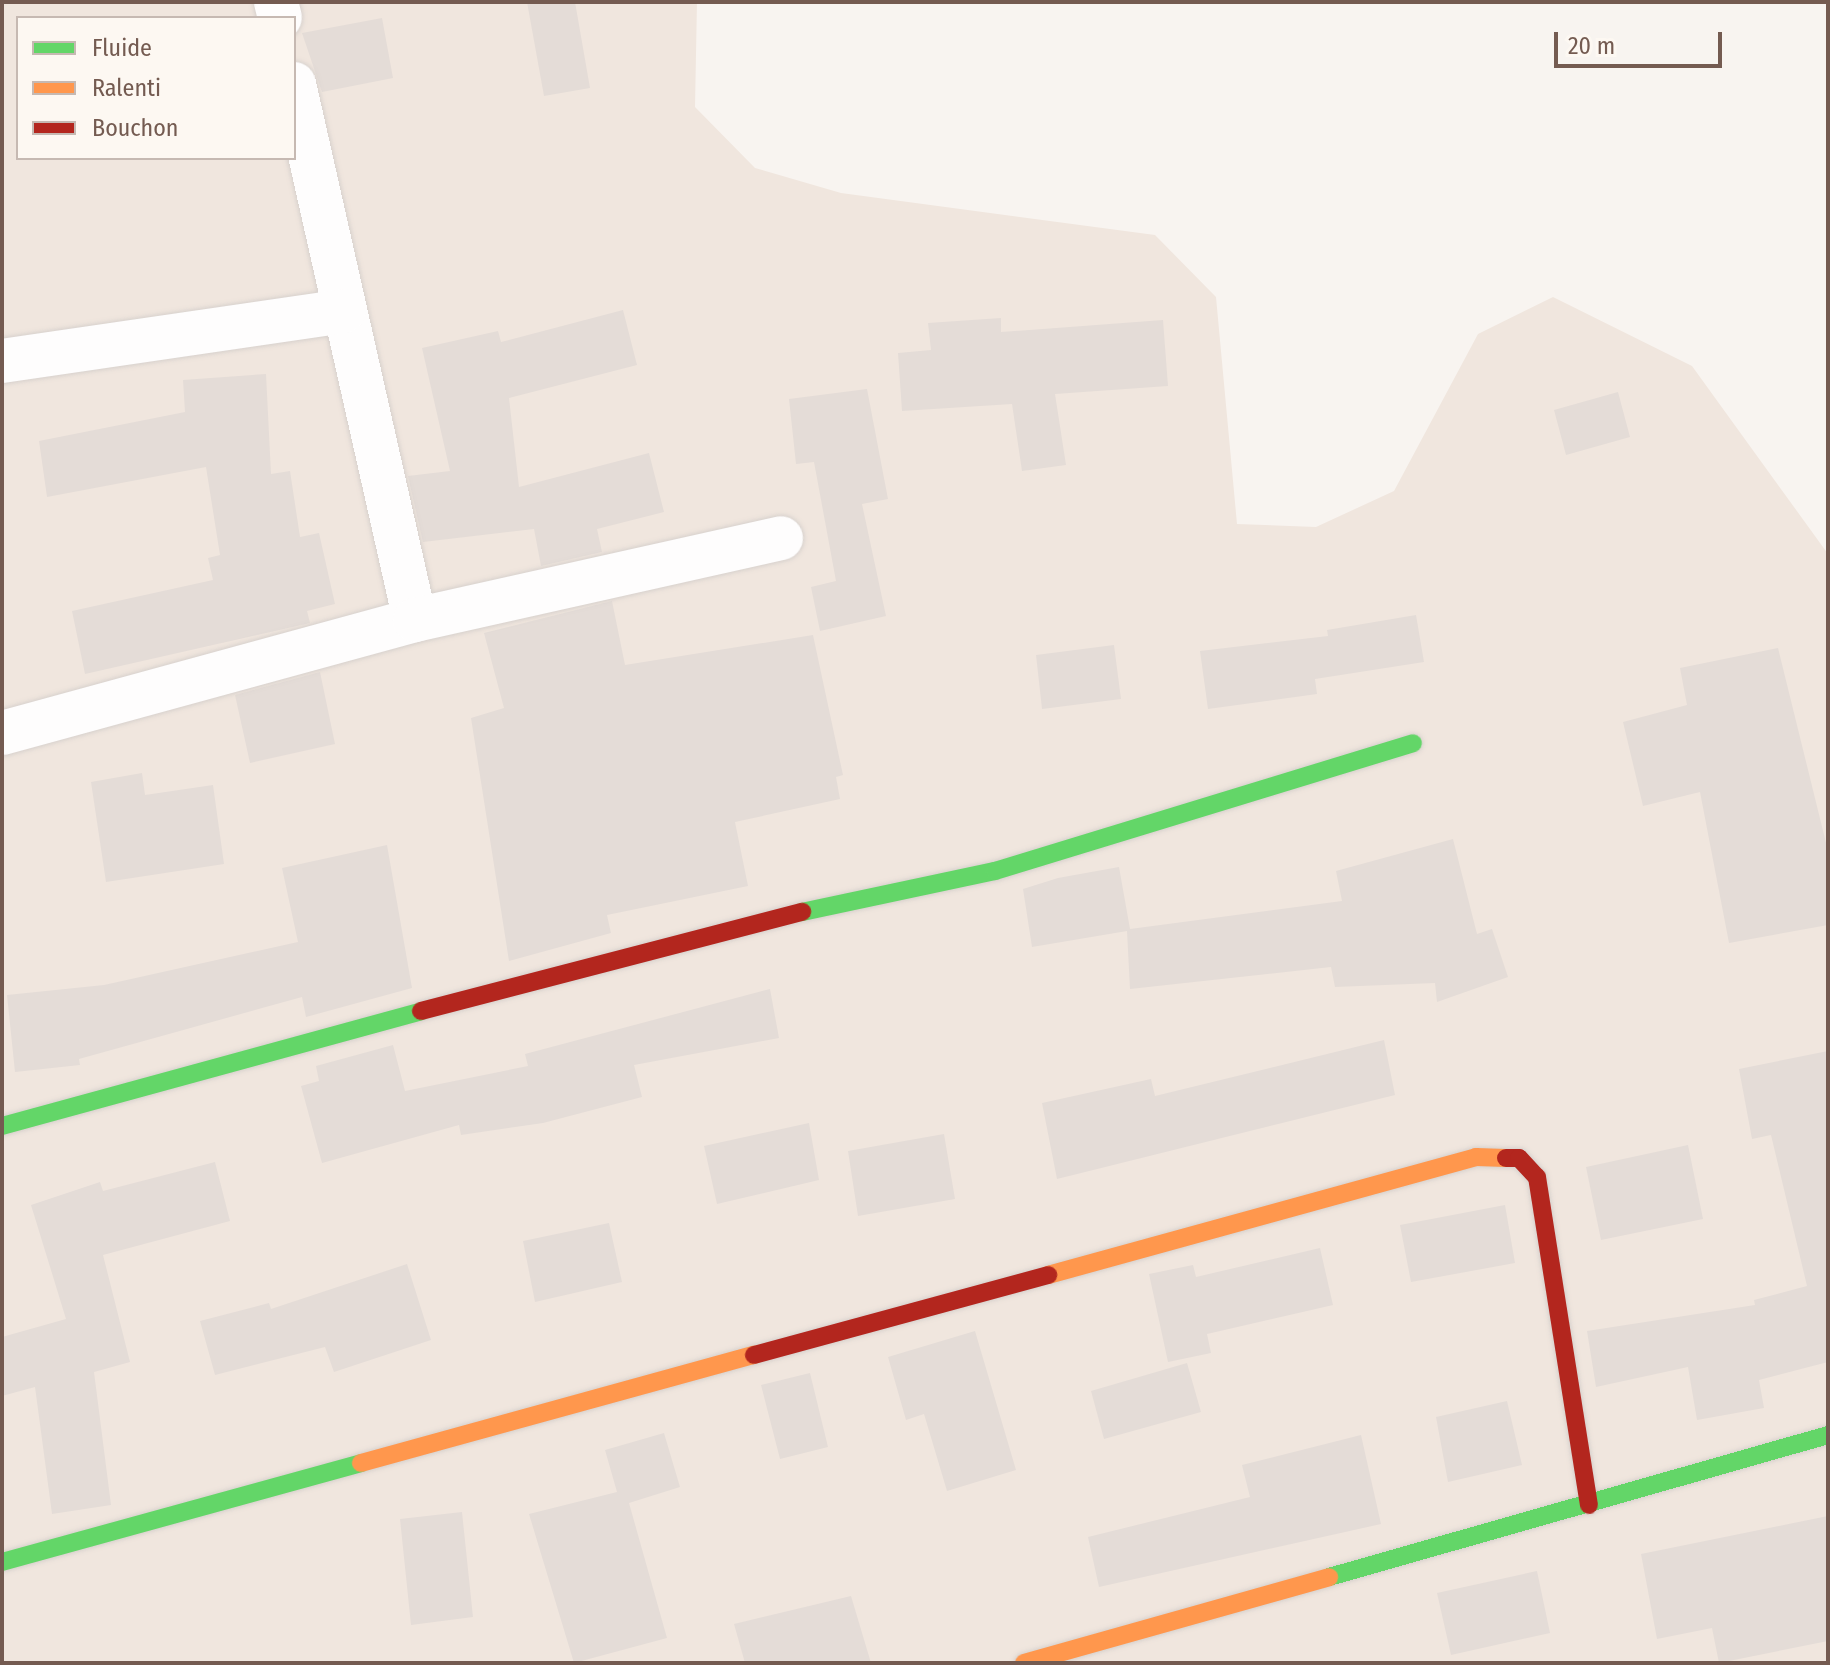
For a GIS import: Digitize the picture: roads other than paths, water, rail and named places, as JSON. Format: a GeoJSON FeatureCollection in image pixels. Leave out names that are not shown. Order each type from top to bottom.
{"type":"FeatureCollection","features":[{"type":"Feature","properties":{"kind":"street"},"geometry":{"type":"LineString","coordinates":[[296,93],[415,620]]}},
{"type":"Feature","properties":{"kind":"street"},"geometry":{"type":"LineString","coordinates":[[2,361],[343,311]]}},
{"type":"Feature","properties":{"kind":"street"},"geometry":{"type":"LineString","coordinates":[[2,733],[415,620],[781,538]]}},
{"type":"Feature","properties":{"kind":"street"},"geometry":{"type":"LineString","coordinates":[[2,1126],[721,929],[995,871],[1413,743]]}},
{"type":"Feature","properties":{"kind":"street"},"geometry":{"type":"LineString","coordinates":[[2,1562],[1476,1157],[1519,1158],[1537,1177],[1589,1505]]}},
{"type":"Feature","properties":{"kind":"street"},"geometry":{"type":"LineString","coordinates":[[1024,1663],[1828,1435]]}}]}
